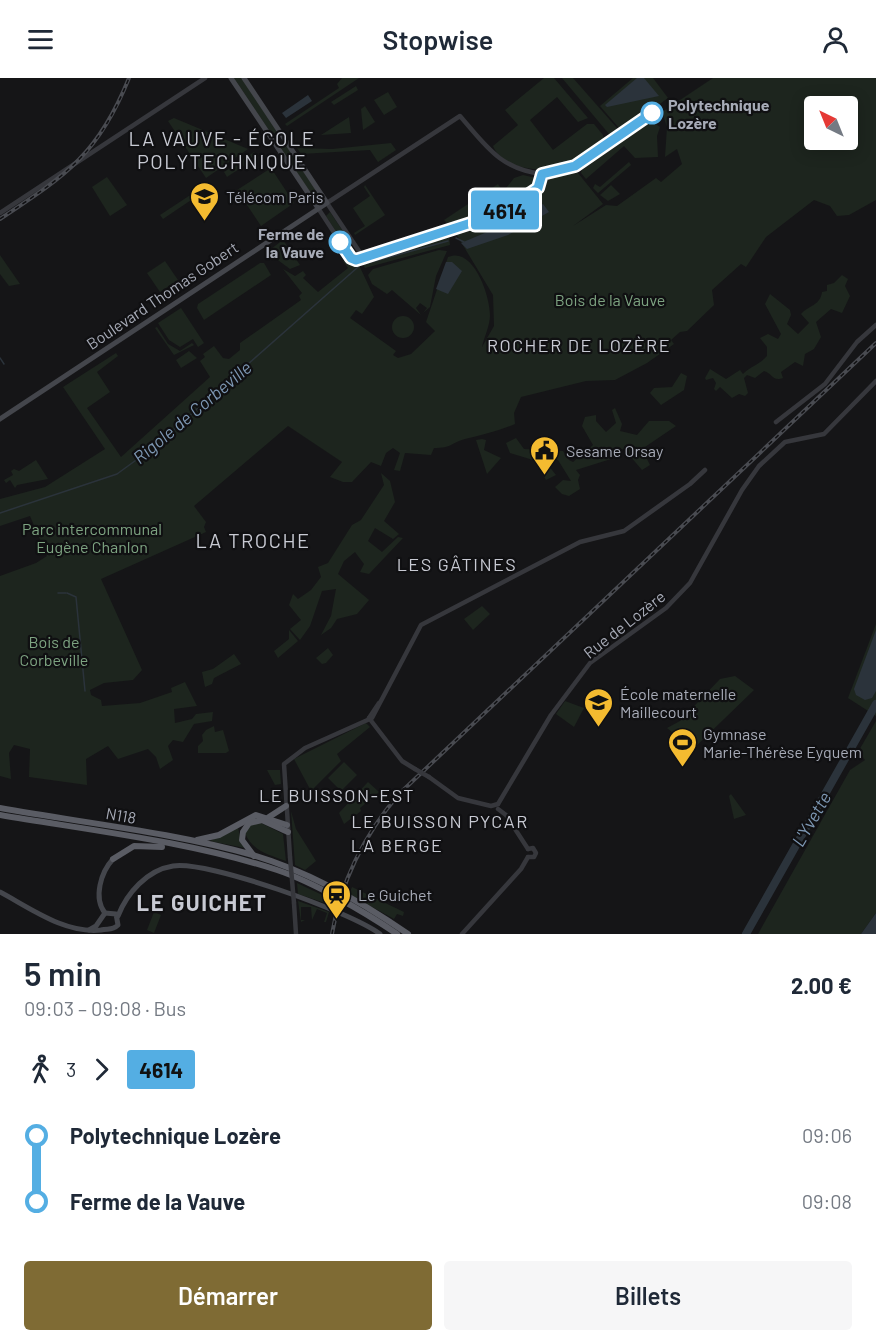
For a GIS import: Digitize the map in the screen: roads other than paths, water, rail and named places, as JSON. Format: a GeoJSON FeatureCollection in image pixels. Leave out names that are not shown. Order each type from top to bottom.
{"type":"FeatureCollection","features":[{"type":"Feature","properties":{"kind":"highway"},"geometry":{"type":"LineString","coordinates":[[269,817],[286,806]]}},
{"type":"Feature","properties":{"kind":"highway","name":"N118"},"geometry":{"type":"LineString","coordinates":[[0,808],[183,840]]}},
{"type":"Feature","properties":{"kind":"highway"},"geometry":{"type":"LineString","coordinates":[[0,815],[175,846],[278,870],[304,881],[397,934]]}},
{"type":"Feature","properties":{"kind":"highway"},"geometry":{"type":"LineString","coordinates":[[183,840],[213,837],[253,816],[269,817],[288,828]]}},
{"type":"Feature","properties":{"kind":"highway"},"geometry":{"type":"LineString","coordinates":[[254,856],[242,840],[244,828],[249,823],[262,820],[288,828]]}},
{"type":"Feature","properties":{"kind":"highway"},"geometry":{"type":"LineString","coordinates":[[183,840],[254,856],[301,874],[347,897],[408,934]]}},
{"type":"Feature","properties":{"kind":"highway"},"geometry":{"type":"LineString","coordinates":[[113,859],[134,846],[170,848],[175,846]]}},
{"type":"Feature","properties":{"kind":"main road"},"geometry":{"type":"LineString","coordinates":[[231,78],[318,208]]}},
{"type":"Feature","properties":{"kind":"main road"},"geometry":{"type":"LineString","coordinates":[[244,78],[327,203]]}},
{"type":"Feature","properties":{"kind":"main road","name":"Boulevard Thomas Gobert"},"geometry":{"type":"LineString","coordinates":[[0,419],[327,203]]}},
{"type":"Feature","properties":{"kind":"main road"},"geometry":{"type":"LineString","coordinates":[[105,913],[99,904],[99,896],[104,874],[113,859]]}},
{"type":"Feature","properties":{"kind":"main road"},"geometry":{"type":"LineString","coordinates":[[87,931],[100,921],[105,913],[112,912],[147,878],[174,869],[200,868],[255,882],[333,910],[357,919],[380,934]]}},
{"type":"Feature","properties":{"kind":"main road"},"geometry":{"type":"LineString","coordinates":[[0,892],[53,921],[87,931],[116,927],[122,903]]}},
{"type":"Feature","properties":{"kind":"main road"},"geometry":{"type":"LineString","coordinates":[[112,912],[118,916]]}},
{"type":"Feature","properties":{"kind":"main road"},"geometry":{"type":"LineString","coordinates":[[100,921],[105,929]]}},
{"type":"Feature","properties":{"kind":"street"},"geometry":{"type":"LineString","coordinates":[[0,213],[204,79]]}},
{"type":"Feature","properties":{"kind":"street","name":"Boulevard Thomas Gobert"},"geometry":{"type":"LineString","coordinates":[[327,203],[460,116],[500,160],[521,171],[542,174],[538,188],[499,214],[363,257]]}},
{"type":"Feature","properties":{"kind":"street"},"geometry":{"type":"LineString","coordinates":[[318,208],[351,258],[363,257],[327,203]]}},
{"type":"Feature","properties":{"kind":"street"},"geometry":{"type":"LineString","coordinates":[[776,422],[825,384],[857,342],[876,325]]}},
{"type":"Feature","properties":{"kind":"street","name":"Rue de Lozère"},"geometry":{"type":"LineString","coordinates":[[498,807],[551,715],[590,663],[666,608],[686,588],[742,490],[759,466],[781,445],[789,441],[824,434],[876,381]]}},
{"type":"Feature","properties":{"kind":"street"},"geometry":{"type":"LineString","coordinates":[[296,934],[283,767],[289,758],[375,714],[421,625],[580,542],[624,531],[705,470]]}},
{"type":"Feature","properties":{"kind":"street"},"geometry":{"type":"LineString","coordinates":[[369,718],[402,761],[458,798],[491,806],[493,811],[498,807],[506,815],[528,849],[526,853],[528,857],[521,869],[462,934]]}},
{"type":"Feature","properties":{"kind":"street"},"geometry":{"type":"LineString","coordinates":[[528,849],[534,849],[536,853],[534,857],[528,857]]}},
{"type":"Feature","properties":{"kind":"waterway","name":"Rigole de Corbeville"},"geometry":{"type":"LineString","coordinates":[[456,238],[464,242]]}},
{"type":"Feature","properties":{"kind":"waterway","name":"Rigole de Corbeville"},"geometry":{"type":"LineString","coordinates":[[364,264],[448,241]]}},
{"type":"Feature","properties":{"kind":"waterway","name":"Rigole de Corbeville"},"geometry":{"type":"LineString","coordinates":[[0,513],[117,474],[154,447],[358,267]]}},
{"type":"Feature","properties":{"kind":"waterway"},"geometry":{"type":"LineString","coordinates":[[0,358],[4,364]]}},
{"type":"Feature","properties":{"kind":"waterway"},"geometry":{"type":"LineString","coordinates":[[58,593],[66,593]]}},
{"type":"Feature","properties":{"kind":"waterway"},"geometry":{"type":"LineString","coordinates":[[67,593],[76,597],[85,691]]}},
{"type":"Feature","properties":{"kind":"waterway","name":"L'Yvette"},"geometry":{"type":"LineString","coordinates":[[746,934],[876,704]]}},
{"type":"Feature","properties":{"kind":"railway"},"geometry":{"type":"LineString","coordinates":[[0,219],[44,189],[78,161],[105,126],[129,78]]}},
{"type":"Feature","properties":{"kind":"railway"},"geometry":{"type":"LineString","coordinates":[[332,934],[341,896],[356,860],[375,826],[399,794],[876,343]]}},
{"type":"Feature","properties":{"kind":"place","name":"Polytechnique Lozère"},"geometry":{"type":"Point","coordinates":[652,113]}},
{"type":"Feature","properties":{"kind":"place","name":"Télécom Paris"},"geometry":{"type":"Point","coordinates":[205,222]}},
{"type":"Feature","properties":{"kind":"place","name":"Ferme de la Vauve"},"geometry":{"type":"Point","coordinates":[340,242]}},
{"type":"Feature","properties":{"kind":"place","name":"Sesame Orsay"},"geometry":{"type":"Point","coordinates":[545,476]}},
{"type":"Feature","properties":{"kind":"place","name":"École maternelle Maillecourt"},"geometry":{"type":"Point","coordinates":[599,728]}},
{"type":"Feature","properties":{"kind":"place","name":"Gymnase Marie-Thérèse Eyquem"},"geometry":{"type":"Point","coordinates":[682,768]}},
{"type":"Feature","properties":{"kind":"place","name":"Le Guichet"},"geometry":{"type":"Point","coordinates":[337,920]}},
{"type":"Feature","properties":{"kind":"district","name":"LA VAUVE - ÉCOLE POLYTECHNIQUE"},"geometry":{"type":"Point","coordinates":[222,150]}},
{"type":"Feature","properties":{"kind":"district","name":"ROCHER DE LOZÈRE"},"geometry":{"type":"Point","coordinates":[579,345]}},
{"type":"Feature","properties":{"kind":"district","name":"LA TROCHE"},"geometry":{"type":"Point","coordinates":[253,540]}},
{"type":"Feature","properties":{"kind":"district","name":"LES GÂTINES"},"geometry":{"type":"Point","coordinates":[457,564]}},
{"type":"Feature","properties":{"kind":"district","name":"LE BUISSON-EST"},"geometry":{"type":"Point","coordinates":[337,795]}},
{"type":"Feature","properties":{"kind":"district","name":"LE BUISSON PYCAR"},"geometry":{"type":"Point","coordinates":[440,821]}},
{"type":"Feature","properties":{"kind":"district","name":"LA BERGE"},"geometry":{"type":"Point","coordinates":[397,845]}},
{"type":"Feature","properties":{"kind":"district","name":"LE GUICHET"},"geometry":{"type":"Point","coordinates":[202,902]}},
{"type":"Feature","properties":{"kind":"park label","name":"Bois de la Vauve"},"geometry":{"type":"Point","coordinates":[610,299]}},
{"type":"Feature","properties":{"kind":"park label","name":"Parc intercommunal Eugène Chanlon"},"geometry":{"type":"Point","coordinates":[92,537]}},
{"type":"Feature","properties":{"kind":"park label","name":"Bois de Corbeville"},"geometry":{"type":"Point","coordinates":[54,650]}}]}
